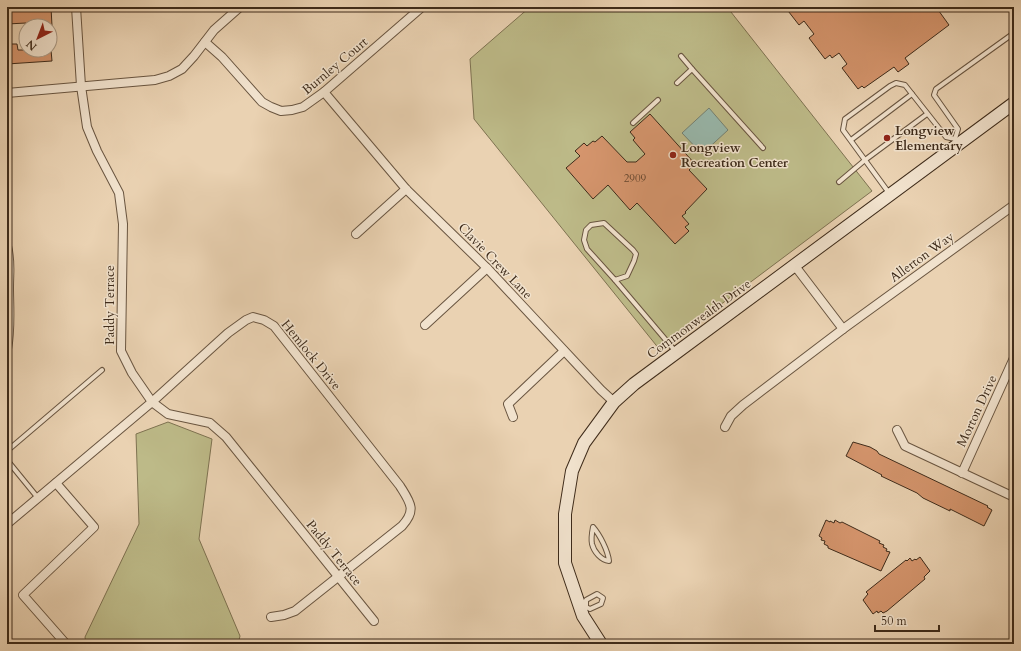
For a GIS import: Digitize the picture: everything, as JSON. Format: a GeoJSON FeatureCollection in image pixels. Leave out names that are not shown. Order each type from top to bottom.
{"type":"FeatureCollection","features":[{"type":"Feature","properties":{"kind":"street","name":"Paddy Terrace"},"geometry":{"type":"LineString","coordinates":[[76,7],[81,86],[88,128],[97,151],[119,193],[123,224],[121,351],[132,373],[152,402],[168,414],[210,423],[226,437],[374,621]]}},
{"type":"Feature","properties":{"kind":"street"},"geometry":{"type":"LineString","coordinates":[[7,93],[155,80],[169,76],[182,69],[214,30],[240,7]]}},
{"type":"Feature","properties":{"kind":"street","name":"Burnley Court"},"geometry":{"type":"LineString","coordinates":[[205,42],[222,57],[262,102],[271,107],[286,110],[303,107],[324,92],[422,7]]}},
{"type":"Feature","properties":{"kind":"street","name":"Clavie Crew Lane"},"geometry":{"type":"LineString","coordinates":[[324,92],[406,189],[487,268],[564,351],[614,402]]}},
{"type":"Feature","properties":{"kind":"street","name":"Commonwealth Drive"},"geometry":{"type":"LineString","coordinates":[[601,644],[583,616],[583,608],[565,563],[565,514],[572,471],[584,443],[614,402],[634,384],[891,195],[957,141],[1014,103]]}},
{"type":"Feature","properties":{"kind":"street"},"geometry":{"type":"LineString","coordinates":[[356,234],[406,189]]}},
{"type":"Feature","properties":{"kind":"street","name":"Allerton Way"},"geometry":{"type":"LineString","coordinates":[[725,427],[731,416],[742,405],[843,329],[1014,205]]}},
{"type":"Feature","properties":{"kind":"street"},"geometry":{"type":"LineString","coordinates":[[7,246],[10,258],[8,283],[9,339],[7,350]]}},
{"type":"Feature","properties":{"kind":"street"},"geometry":{"type":"LineString","coordinates":[[795,266],[843,329]]}},
{"type":"Feature","properties":{"kind":"street"},"geometry":{"type":"LineString","coordinates":[[425,325],[487,268]]}},
{"type":"Feature","properties":{"kind":"street","name":"Hemlock Drive"},"geometry":{"type":"LineString","coordinates":[[7,524],[152,402],[228,333],[246,320],[253,317],[264,320],[274,326],[400,486],[410,501],[411,510],[409,519],[402,526],[295,612],[271,617]]}},
{"type":"Feature","properties":{"kind":"street"},"geometry":{"type":"LineString","coordinates":[[513,417],[508,404],[564,351]]}},
{"type":"Feature","properties":{"kind":"street","name":"Morton Drive"},"geometry":{"type":"LineString","coordinates":[[962,473],[1014,358]]}},
{"type":"Feature","properties":{"kind":"street"},"geometry":{"type":"LineString","coordinates":[[897,430],[905,446],[1014,497]]}},
{"type":"Feature","properties":{"kind":"street"},"geometry":{"type":"LineString","coordinates":[[56,483],[94,527],[23,594],[66,644]]}},
{"type":"Feature","properties":{"kind":"lane"},"geometry":{"type":"LineString","coordinates":[[891,195],[843,130],[845,119],[896,83],[905,85],[946,137],[957,141],[958,129],[934,95],[934,92],[936,89],[1014,33]]}},
{"type":"Feature","properties":{"kind":"lane"},"geometry":{"type":"LineString","coordinates":[[681,56],[763,148]]}},
{"type":"Feature","properties":{"kind":"lane"},"geometry":{"type":"LineString","coordinates":[[677,83],[692,69]]}},
{"type":"Feature","properties":{"kind":"lane"},"geometry":{"type":"LineString","coordinates":[[851,140],[912,94]]}},
{"type":"Feature","properties":{"kind":"lane"},"geometry":{"type":"LineString","coordinates":[[633,123],[658,100]]}},
{"type":"Feature","properties":{"kind":"lane"},"geometry":{"type":"LineString","coordinates":[[839,182],[865,160],[927,114]]}},
{"type":"Feature","properties":{"kind":"lane"},"geometry":{"type":"LineString","coordinates":[[615,280],[627,276],[636,254],[604,223],[591,225],[586,230],[584,240],[588,249],[676,353]]}},
{"type":"Feature","properties":{"kind":"lane"},"geometry":{"type":"LineString","coordinates":[[7,451],[102,370]]}},
{"type":"Feature","properties":{"kind":"lane"},"geometry":{"type":"LineString","coordinates":[[7,460],[38,498]]}},
{"type":"Feature","properties":{"kind":"lane"},"geometry":{"type":"LineString","coordinates":[[593,527],[599,534],[608,553],[609,562],[603,560],[598,555],[592,544],[593,527]]}},
{"type":"Feature","properties":{"kind":"shaded area","name":"Longview Recreation Center"},"geometry":{"type":"Polygon","coordinates":[[[530,7],[727,7],[872,191],[660,350],[474,119],[470,59],[530,7]]]}},
{"type":"Feature","properties":{"kind":"shaded area"},"geometry":{"type":"Polygon","coordinates":[[[709,108],[728,130],[702,154],[682,133],[709,108]]]}},
{"type":"Feature","properties":{"kind":"shaded area"},"geometry":{"type":"Polygon","coordinates":[[[168,422],[212,439],[199,539],[240,636],[238,644],[86,644],[85,637],[139,524],[136,434],[168,422]]]}},
{"type":"Feature","properties":{"kind":"building"},"geometry":{"type":"Polygon","coordinates":[[[7,7],[51,7],[52,18],[18,18],[18,23],[7,24],[7,7]]]}},
{"type":"Feature","properties":{"kind":"building"},"geometry":{"type":"Polygon","coordinates":[[[785,7],[936,7],[949,25],[905,58],[909,64],[898,72],[894,67],[864,88],[862,86],[858,89],[842,68],[847,64],[839,53],[832,58],[830,55],[825,59],[809,38],[814,34],[804,21],[799,25],[785,7]]]}},
{"type":"Feature","properties":{"kind":"building"},"geometry":{"type":"Polygon","coordinates":[[[7,44],[17,44],[18,58],[52,58],[52,61],[7,64],[7,44]]]}},
{"type":"Feature","properties":{"kind":"building","name":"Longview Recreation Center"},"geometry":{"type":"Polygon","coordinates":[[[650,114],[695,164],[689,170],[707,189],[682,216],[689,224],[685,227],[689,231],[675,244],[637,203],[630,210],[608,185],[593,199],[566,168],[580,156],[575,151],[584,143],[587,146],[602,136],[627,162],[636,162],[645,154],[633,140],[635,138],[630,132],[650,114]]]}},
{"type":"Feature","properties":{"kind":"building"},"geometry":{"type":"Polygon","coordinates":[[[853,442],[870,447],[879,454],[988,506],[987,507],[992,510],[984,526],[950,509],[950,511],[923,498],[917,493],[881,476],[882,475],[846,456],[853,442]]]}},
{"type":"Feature","properties":{"kind":"building"},"geometry":{"type":"Polygon","coordinates":[[[826,520],[834,523],[835,520],[840,523],[842,522],[880,541],[879,543],[884,545],[883,547],[887,549],[886,551],[890,552],[881,571],[828,548],[828,546],[824,544],[825,541],[821,540],[822,538],[819,536],[826,520]]]}},
{"type":"Feature","properties":{"kind":"building"},"geometry":{"type":"Polygon","coordinates":[[[920,557],[930,571],[924,577],[925,579],[887,611],[883,613],[881,611],[878,613],[877,611],[873,614],[863,600],[868,594],[866,592],[906,560],[907,561],[910,558],[912,561],[920,557]]]}},
{"type":"Feature","properties":{"kind":"place","name":"Longview Elementary"},"geometry":{"type":"Point","coordinates":[887,138]}},
{"type":"Feature","properties":{"kind":"place","name":"Longview Recreation Center"},"geometry":{"type":"Point","coordinates":[673,155]}}]}
